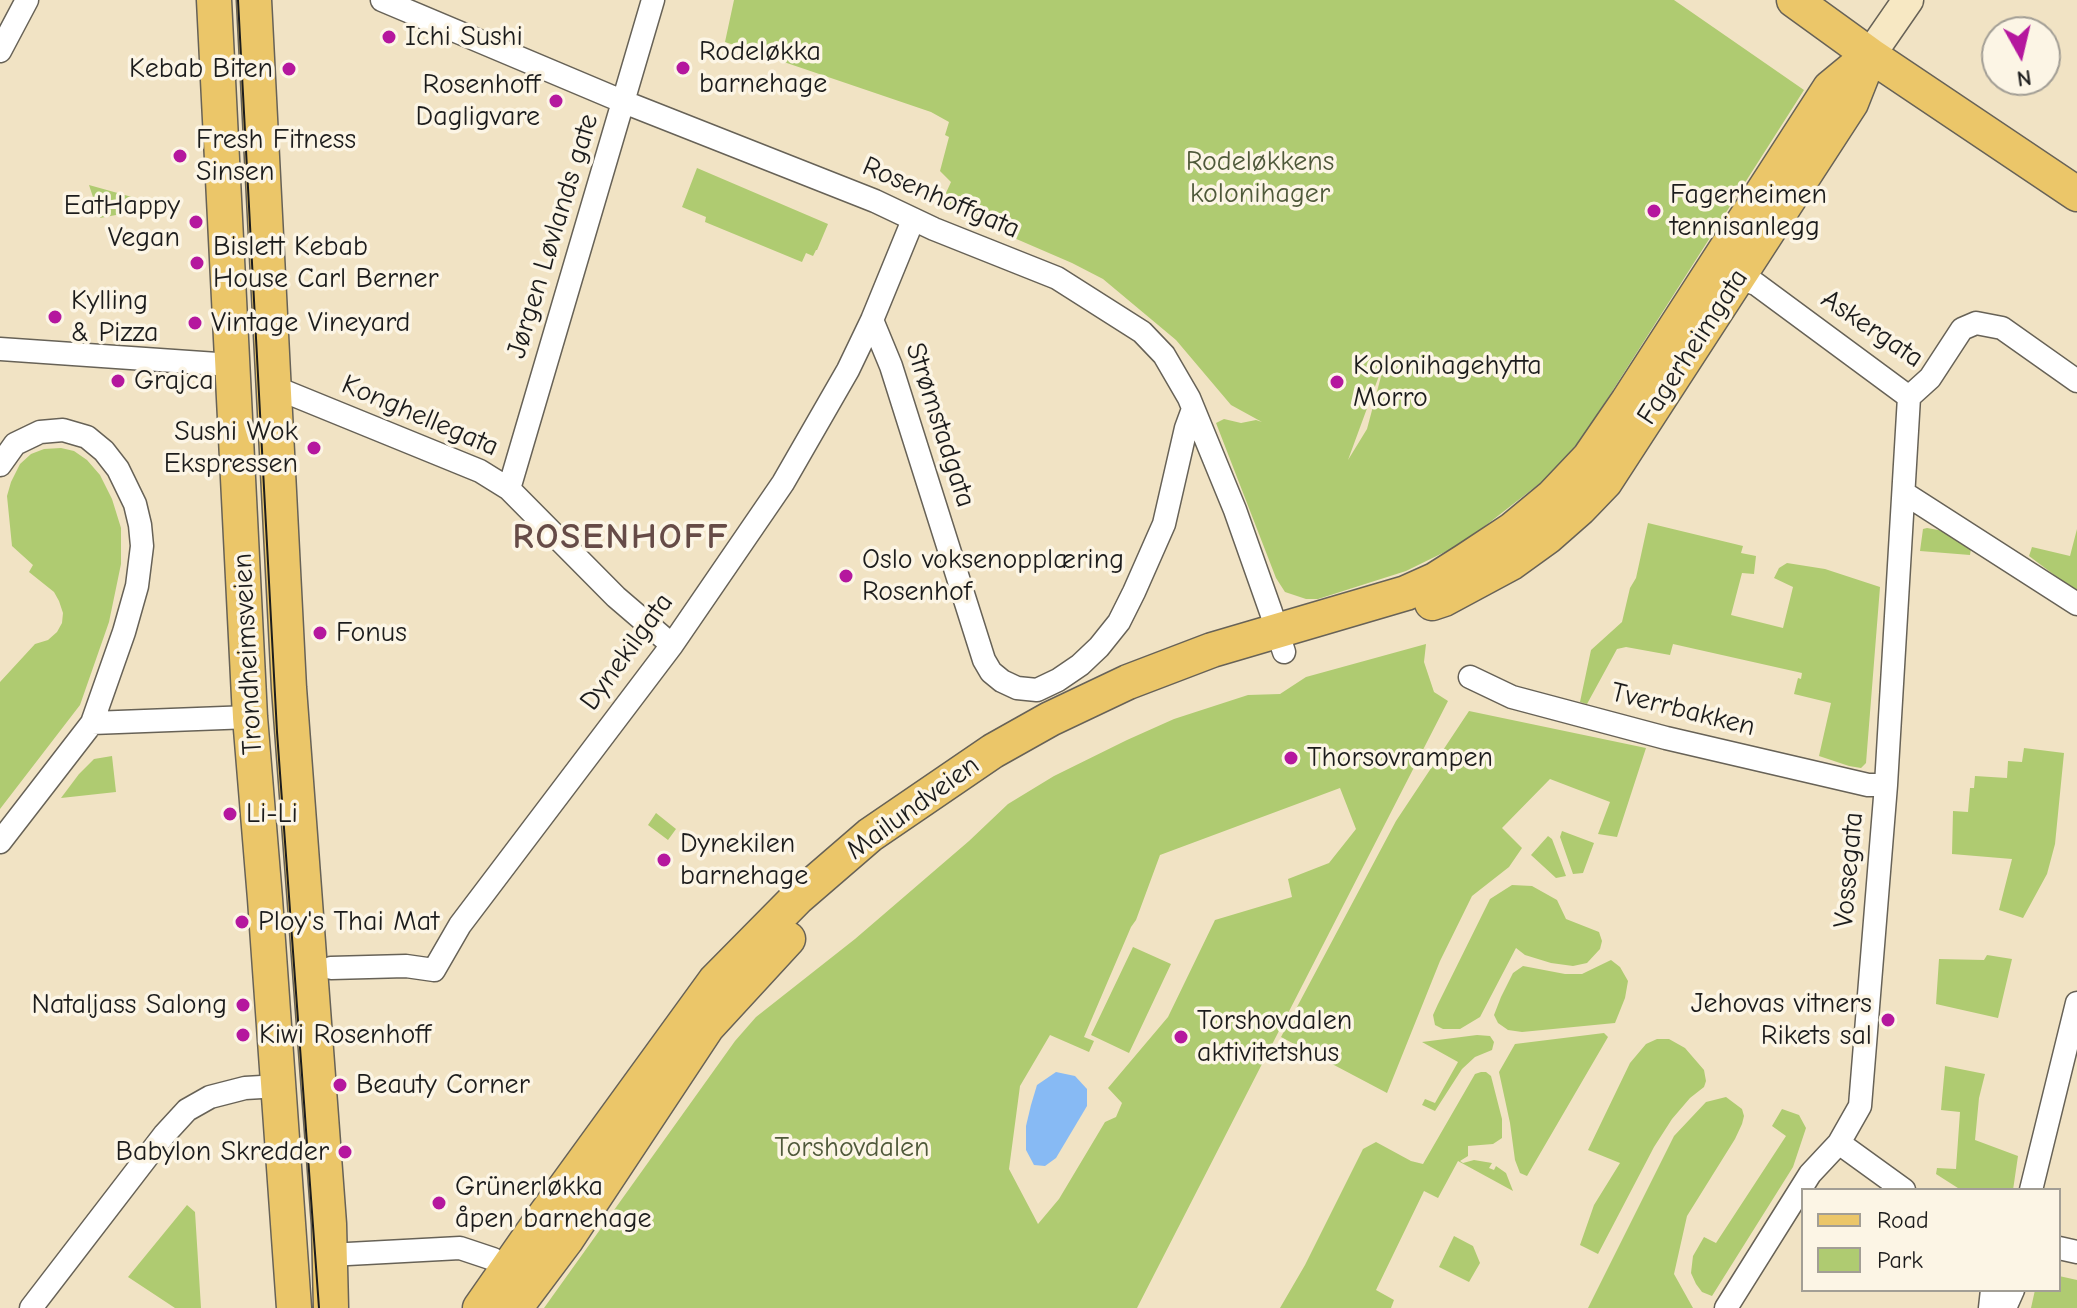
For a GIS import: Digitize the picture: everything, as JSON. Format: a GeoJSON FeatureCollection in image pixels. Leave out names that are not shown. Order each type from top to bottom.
{"type":"FeatureCollection","features":[{"type":"Feature","properties":{"kind":"main road","name":"Trondheimsveien"},"geometry":{"type":"LineString","coordinates":[[214,0],[250,717],[294,1308]]}},
{"type":"Feature","properties":{"kind":"main road","name":"Trondheimsveien"},"geometry":{"type":"LineString","coordinates":[[254,0],[291,717],[329,1224],[331,1308]]}},
{"type":"Feature","properties":{"kind":"main road"},"geometry":{"type":"LineString","coordinates":[[1794,0],[2077,194]]}},
{"type":"Feature","properties":{"kind":"main road"},"geometry":{"type":"LineString","coordinates":[[1440,590],[1489,545],[1553,496],[1589,458],[1659,355],[1830,88],[1870,55]]}},
{"type":"Feature","properties":{"kind":"main road","name":"Fagerheimgata"},"geometry":{"type":"LineString","coordinates":[[1440,590],[1511,563],[1547,537],[1596,492],[1643,426],[1851,103],[1870,55]]}},
{"type":"Feature","properties":{"kind":"main road","name":"Mailundveien"},"geometry":{"type":"LineString","coordinates":[[480,1308],[517,1289],[566,1240],[707,1027],[813,911],[904,835],[1004,769],[1136,701],[1281,642],[1440,590]]}},
{"type":"Feature","properties":{"kind":"street"},"geometry":{"type":"LineString","coordinates":[[0,51],[27,0]]}},
{"type":"Feature","properties":{"kind":"street","name":"Rosenhoffgata"},"geometry":{"type":"LineString","coordinates":[[382,0],[1057,278],[1142,332],[1164,355],[1193,409],[1235,510],[1281,642]]}},
{"type":"Feature","properties":{"kind":"street","name":"Jørgen Løvlands gate"},"geometry":{"type":"LineString","coordinates":[[509,489],[653,0]]}},
{"type":"Feature","properties":{"kind":"street","name":"Fagerheimgata"},"geometry":{"type":"LineString","coordinates":[[1870,55],[1908,0]]}},
{"type":"Feature","properties":{"kind":"street","name":"Dynekilgata"},"geometry":{"type":"LineString","coordinates":[[331,968],[406,966],[434,970],[460,925],[672,645],[783,483],[848,370],[913,220]]}},
{"type":"Feature","properties":{"kind":"street","name":"Askergata"},"geometry":{"type":"LineString","coordinates":[[1738,278],[1756,284],[1909,397],[1930,378],[1962,329],[1976,323],[2002,328],[2077,381]]}},
{"type":"Feature","properties":{"kind":"street","name":"Strømstadgata"},"geometry":{"type":"LineString","coordinates":[[872,320],[891,366],[984,660],[991,672],[1017,688],[1037,690],[1058,680],[1099,647],[1119,622],[1164,524],[1193,409]]}},
{"type":"Feature","properties":{"kind":"street"},"geometry":{"type":"LineString","coordinates":[[0,349],[232,365]]}},
{"type":"Feature","properties":{"kind":"street","name":"Konghellegata"},"geometry":{"type":"LineString","coordinates":[[274,387],[480,471],[509,489],[616,597],[672,645]]}},
{"type":"Feature","properties":{"kind":"street","name":"Vossegata"},"geometry":{"type":"LineString","coordinates":[[1801,1188],[1839,1143],[1860,1106],[1886,785],[1909,397]]}},
{"type":"Feature","properties":{"kind":"street"},"geometry":{"type":"LineString","coordinates":[[0,465],[15,444],[40,432],[63,430],[87,437],[104,451],[118,469],[135,504],[142,546],[137,586],[92,723],[0,842]]}},
{"type":"Feature","properties":{"kind":"street"},"geometry":{"type":"LineString","coordinates":[[1904,493],[2077,604]]}},
{"type":"Feature","properties":{"kind":"street","name":"Tverrbakken"},"geometry":{"type":"LineString","coordinates":[[1470,677],[1512,697],[1651,734],[1868,785],[1886,785]]}},
{"type":"Feature","properties":{"kind":"street"},"geometry":{"type":"LineString","coordinates":[[92,723],[250,717]]}},
{"type":"Feature","properties":{"kind":"street"},"geometry":{"type":"LineString","coordinates":[[2031,1188],[2077,1003]]}},
{"type":"Feature","properties":{"kind":"street"},"geometry":{"type":"LineString","coordinates":[[31,1308],[164,1135],[187,1110],[210,1097],[245,1088],[279,1086]]}},
{"type":"Feature","properties":{"kind":"street"},"geometry":{"type":"LineString","coordinates":[[1839,1143],[1901,1188]]}},
{"type":"Feature","properties":{"kind":"street","name":"Vossegata"},"geometry":{"type":"LineString","coordinates":[[1726,1308],[1801,1188]]}},
{"type":"Feature","properties":{"kind":"street"},"geometry":{"type":"LineString","coordinates":[[329,1255],[460,1248],[493,1259],[517,1289]]}},
{"type":"Feature","properties":{"kind":"green space","name":"Rodeløkkens kolonihager"},"geometry":{"type":"Polygon","coordinates":[[[734,0],[1674,0],[1804,90],[1583,437],[1548,477],[1463,543],[1406,571],[1318,599],[1306,599],[1285,592],[1276,578],[1216,423],[1224,419],[1241,423],[1262,422],[1231,405],[1176,340],[1103,279],[940,206],[951,182],[940,171],[949,137],[945,135],[949,122],[931,112],[725,42],[734,0]],[[1387,354],[1348,460],[1367,429],[1387,354]]]}},
{"type":"Feature","properties":{"kind":"green space"},"geometry":{"type":"Polygon","coordinates":[[[697,168],[828,224],[813,256],[806,253],[802,262],[705,222],[706,217],[682,207],[697,168]]]}},
{"type":"Feature","properties":{"kind":"green space"},"geometry":{"type":"Polygon","coordinates":[[[89,185],[139,199],[137,211],[100,218],[89,185]]]}},
{"type":"Feature","properties":{"kind":"green space"},"geometry":{"type":"Polygon","coordinates":[[[61,448],[74,451],[87,460],[100,475],[121,528],[121,564],[109,622],[80,705],[0,809],[0,682],[35,644],[48,640],[57,632],[63,613],[54,592],[29,572],[33,565],[12,546],[7,496],[20,464],[31,454],[61,448]]]}},
{"type":"Feature","properties":{"kind":"green space"},"geometry":{"type":"Polygon","coordinates":[[[1648,523],[1743,546],[1741,553],[1756,556],[1754,574],[1742,573],[1731,615],[1783,628],[1793,587],[1774,578],[1779,568],[1787,563],[1825,569],[1880,587],[1866,763],[1861,768],[1819,756],[1831,703],[1794,694],[1802,673],[1673,644],[1670,655],[1626,647],[1617,649],[1587,704],[1580,702],[1591,650],[1622,622],[1648,523]]]}},
{"type":"Feature","properties":{"kind":"green space"},"geometry":{"type":"Polygon","coordinates":[[[1923,529],[1944,531],[1971,548],[1970,555],[1920,551],[1923,529]]]}},
{"type":"Feature","properties":{"kind":"green space"},"geometry":{"type":"Polygon","coordinates":[[[2077,529],[2077,592],[2029,556],[2032,547],[2070,556],[2077,529]]]}},
{"type":"Feature","properties":{"kind":"green space","name":"Torshovdalen"},"geometry":{"type":"Polygon","coordinates":[[[1426,644],[1424,662],[1434,692],[1448,701],[1137,1308],[544,1308],[735,1041],[756,1017],[855,939],[1008,804],[1054,776],[1174,719],[1248,695],[1280,694],[1306,677],[1426,644]],[[1340,788],[1160,855],[1136,920],[1084,1037],[1094,1041],[1089,1052],[1050,1035],[1020,1086],[1009,1169],[1038,1224],[1059,1199],[1105,1122],[1116,1117],[1122,1103],[1108,1088],[1168,1017],[1215,920],[1292,897],[1288,879],[1329,863],[1356,829],[1340,788]]]}},
{"type":"Feature","properties":{"kind":"green space"},"geometry":{"type":"Polygon","coordinates":[[[1469,711],[1646,748],[1617,837],[1598,834],[1610,802],[1550,779],[1502,828],[1522,848],[1509,867],[1472,896],[1440,961],[1387,1093],[1281,1037],[1396,821],[1469,711]]]}},
{"type":"Feature","properties":{"kind":"green space"},"geometry":{"type":"Polygon","coordinates":[[[2024,748],[2064,753],[2055,844],[2047,874],[2023,918],[1999,910],[2012,859],[1952,854],[1953,811],[1968,812],[1970,788],[1974,788],[1975,776],[2007,778],[2008,761],[2022,762],[2024,748]]]}},
{"type":"Feature","properties":{"kind":"green space"},"geometry":{"type":"Polygon","coordinates":[[[112,756],[116,792],[61,798],[94,759],[112,756]]]}},
{"type":"Feature","properties":{"kind":"green space"},"geometry":{"type":"Polygon","coordinates":[[[656,813],[676,829],[668,840],[648,825],[656,813]]]}},
{"type":"Feature","properties":{"kind":"green space"},"geometry":{"type":"Polygon","coordinates":[[[1562,831],[1594,843],[1583,873],[1573,874],[1560,837],[1562,831]]]}},
{"type":"Feature","properties":{"kind":"green space"},"geometry":{"type":"Polygon","coordinates":[[[1548,836],[1552,839],[1566,876],[1556,878],[1531,855],[1548,836]]]}},
{"type":"Feature","properties":{"kind":"green space"},"geometry":{"type":"Polygon","coordinates":[[[1512,885],[1532,886],[1557,900],[1566,919],[1599,932],[1602,941],[1600,949],[1587,963],[1573,966],[1525,955],[1516,948],[1480,1017],[1460,1029],[1443,1029],[1435,1025],[1433,1015],[1490,899],[1512,885]]]}},
{"type":"Feature","properties":{"kind":"green space"},"geometry":{"type":"Polygon","coordinates":[[[1133,947],[1171,964],[1129,1053],[1091,1035],[1133,947]]]}},
{"type":"Feature","properties":{"kind":"green space"},"geometry":{"type":"Polygon","coordinates":[[[1987,955],[2012,959],[1998,1018],[1936,1004],[1939,959],[1984,960],[1987,955]]]}},
{"type":"Feature","properties":{"kind":"green space"},"geometry":{"type":"Polygon","coordinates":[[[1611,960],[1620,967],[1628,981],[1615,1023],[1522,1032],[1508,1030],[1498,1023],[1494,1015],[1501,997],[1513,973],[1523,966],[1582,974],[1611,960]]]}},
{"type":"Feature","properties":{"kind":"green space"},"geometry":{"type":"Polygon","coordinates":[[[1604,1033],[1608,1037],[1527,1176],[1520,1173],[1499,1072],[1515,1044],[1604,1033]]]}},
{"type":"Feature","properties":{"kind":"green space"},"geometry":{"type":"Polygon","coordinates":[[[1490,1036],[1494,1042],[1492,1050],[1475,1057],[1462,1069],[1435,1111],[1422,1105],[1425,1099],[1435,1103],[1458,1062],[1422,1042],[1490,1036]]]}},
{"type":"Feature","properties":{"kind":"green space"},"geometry":{"type":"Polygon","coordinates":[[[1657,1039],[1669,1039],[1685,1048],[1704,1070],[1706,1081],[1704,1087],[1672,1119],[1654,1147],[1598,1254],[1580,1245],[1594,1205],[1620,1163],[1588,1150],[1630,1063],[1646,1044],[1657,1039]]]}},
{"type":"Feature","properties":{"kind":"green space"},"geometry":{"type":"Polygon","coordinates":[[[1945,1066],[1985,1074],[1975,1140],[2018,1156],[2013,1188],[1958,1188],[1936,1174],[1937,1168],[1956,1169],[1960,1112],[1941,1110],[1945,1066]]]}},
{"type":"Feature","properties":{"kind":"green space"},"geometry":{"type":"Polygon","coordinates":[[[1481,1072],[1491,1076],[1502,1119],[1502,1138],[1493,1144],[1468,1146],[1468,1156],[1460,1161],[1492,1163],[1489,1168],[1494,1170],[1496,1166],[1506,1173],[1513,1191],[1458,1161],[1438,1198],[1424,1191],[1376,1290],[1394,1300],[1391,1308],[1280,1308],[1363,1149],[1376,1142],[1423,1164],[1475,1074],[1481,1072]]]}},
{"type":"Feature","properties":{"kind":"green space"},"geometry":{"type":"Polygon","coordinates":[[[1726,1097],[1742,1109],[1742,1124],[1687,1216],[1674,1274],[1693,1308],[1588,1308],[1674,1136],[1706,1102],[1726,1097]]]}},
{"type":"Feature","properties":{"kind":"green space"},"geometry":{"type":"Polygon","coordinates":[[[1782,1109],[1799,1115],[1806,1128],[1793,1167],[1712,1296],[1702,1292],[1691,1273],[1693,1256],[1704,1237],[1716,1243],[1786,1136],[1772,1126],[1782,1109]]]}},
{"type":"Feature","properties":{"kind":"green space"},"geometry":{"type":"Polygon","coordinates":[[[187,1205],[195,1212],[201,1308],[175,1308],[128,1277],[187,1205]]]}},
{"type":"Feature","properties":{"kind":"green space"},"geometry":{"type":"Polygon","coordinates":[[[1454,1236],[1473,1246],[1480,1263],[1469,1282],[1439,1267],[1454,1236]]]}},
{"type":"Feature","properties":{"kind":"green space"},"geometry":{"type":"Polygon","coordinates":[[[2061,1276],[2077,1280],[2077,1308],[2031,1308],[2035,1292],[2061,1292],[2061,1276]]]}},
{"type":"Feature","properties":{"kind":"water"},"geometry":{"type":"Polygon","coordinates":[[[1056,1072],[1075,1076],[1087,1089],[1087,1106],[1056,1158],[1045,1166],[1034,1165],[1026,1150],[1026,1126],[1037,1085],[1056,1072]]]}},
{"type":"Feature","properties":{"kind":"tram line"},"geometry":{"type":"LineString","coordinates":[[238,0],[277,732],[319,1308]]}},
{"type":"Feature","properties":{"kind":"place","name":"Ichi Sushi"},"geometry":{"type":"Point","coordinates":[389,37]}},
{"type":"Feature","properties":{"kind":"place","name":"Rodeløkka barnehage"},"geometry":{"type":"Point","coordinates":[683,68]}},
{"type":"Feature","properties":{"kind":"place","name":"Kebab Biten"},"geometry":{"type":"Point","coordinates":[289,69]}},
{"type":"Feature","properties":{"kind":"place","name":"Rosenhoff Dagligvare"},"geometry":{"type":"Point","coordinates":[556,101]}},
{"type":"Feature","properties":{"kind":"place","name":"Fresh Fitness Sinsen"},"geometry":{"type":"Point","coordinates":[180,156]}},
{"type":"Feature","properties":{"kind":"place","name":"Fagerheimen tennisanlegg"},"geometry":{"type":"Point","coordinates":[1654,211]}},
{"type":"Feature","properties":{"kind":"place","name":"EatHappy Vegan"},"geometry":{"type":"Point","coordinates":[196,222]}},
{"type":"Feature","properties":{"kind":"place","name":"Bislett Kebab House Carl Berner"},"geometry":{"type":"Point","coordinates":[197,263]}},
{"type":"Feature","properties":{"kind":"place","name":"Kylling & Pizza"},"geometry":{"type":"Point","coordinates":[55,317]}},
{"type":"Feature","properties":{"kind":"place","name":"Vintage Vineyard"},"geometry":{"type":"Point","coordinates":[195,323]}},
{"type":"Feature","properties":{"kind":"place","name":"Grajca"},"geometry":{"type":"Point","coordinates":[118,381]}},
{"type":"Feature","properties":{"kind":"place","name":"Kolonihagehytta Morro"},"geometry":{"type":"Point","coordinates":[1337,382]}},
{"type":"Feature","properties":{"kind":"place","name":"Sushi Wok Ekspressen"},"geometry":{"type":"Point","coordinates":[314,448]}},
{"type":"Feature","properties":{"kind":"place","name":"Oslo voksenopplæring Rosenhof"},"geometry":{"type":"Point","coordinates":[846,576]}},
{"type":"Feature","properties":{"kind":"place","name":"Fonus"},"geometry":{"type":"Point","coordinates":[320,633]}},
{"type":"Feature","properties":{"kind":"place","name":"Thorsovrampen"},"geometry":{"type":"Point","coordinates":[1291,758]}},
{"type":"Feature","properties":{"kind":"place","name":"Li-Li"},"geometry":{"type":"Point","coordinates":[230,814]}},
{"type":"Feature","properties":{"kind":"place","name":"Dynekilen barnehage"},"geometry":{"type":"Point","coordinates":[664,860]}},
{"type":"Feature","properties":{"kind":"place","name":"Ploy's Thai Mat"},"geometry":{"type":"Point","coordinates":[242,922]}},
{"type":"Feature","properties":{"kind":"place","name":"Nataljass Salong"},"geometry":{"type":"Point","coordinates":[243,1005]}},
{"type":"Feature","properties":{"kind":"place","name":"Jehovas vitners Rikets sal"},"geometry":{"type":"Point","coordinates":[1888,1020]}},
{"type":"Feature","properties":{"kind":"place","name":"Kiwi Rosenhoff"},"geometry":{"type":"Point","coordinates":[243,1035]}},
{"type":"Feature","properties":{"kind":"place","name":"Torshovdalen aktivitetshus"},"geometry":{"type":"Point","coordinates":[1181,1037]}},
{"type":"Feature","properties":{"kind":"place","name":"Beauty Corner"},"geometry":{"type":"Point","coordinates":[340,1085]}},
{"type":"Feature","properties":{"kind":"place","name":"Babylon Skredder"},"geometry":{"type":"Point","coordinates":[345,1152]}},
{"type":"Feature","properties":{"kind":"place","name":"Grünerløkka åpen barnehage"},"geometry":{"type":"Point","coordinates":[439,1203]}},
{"type":"Feature","properties":{"kind":"district","name":"ROSENHOFF"},"geometry":{"type":"Point","coordinates":[621,538]}}]}
